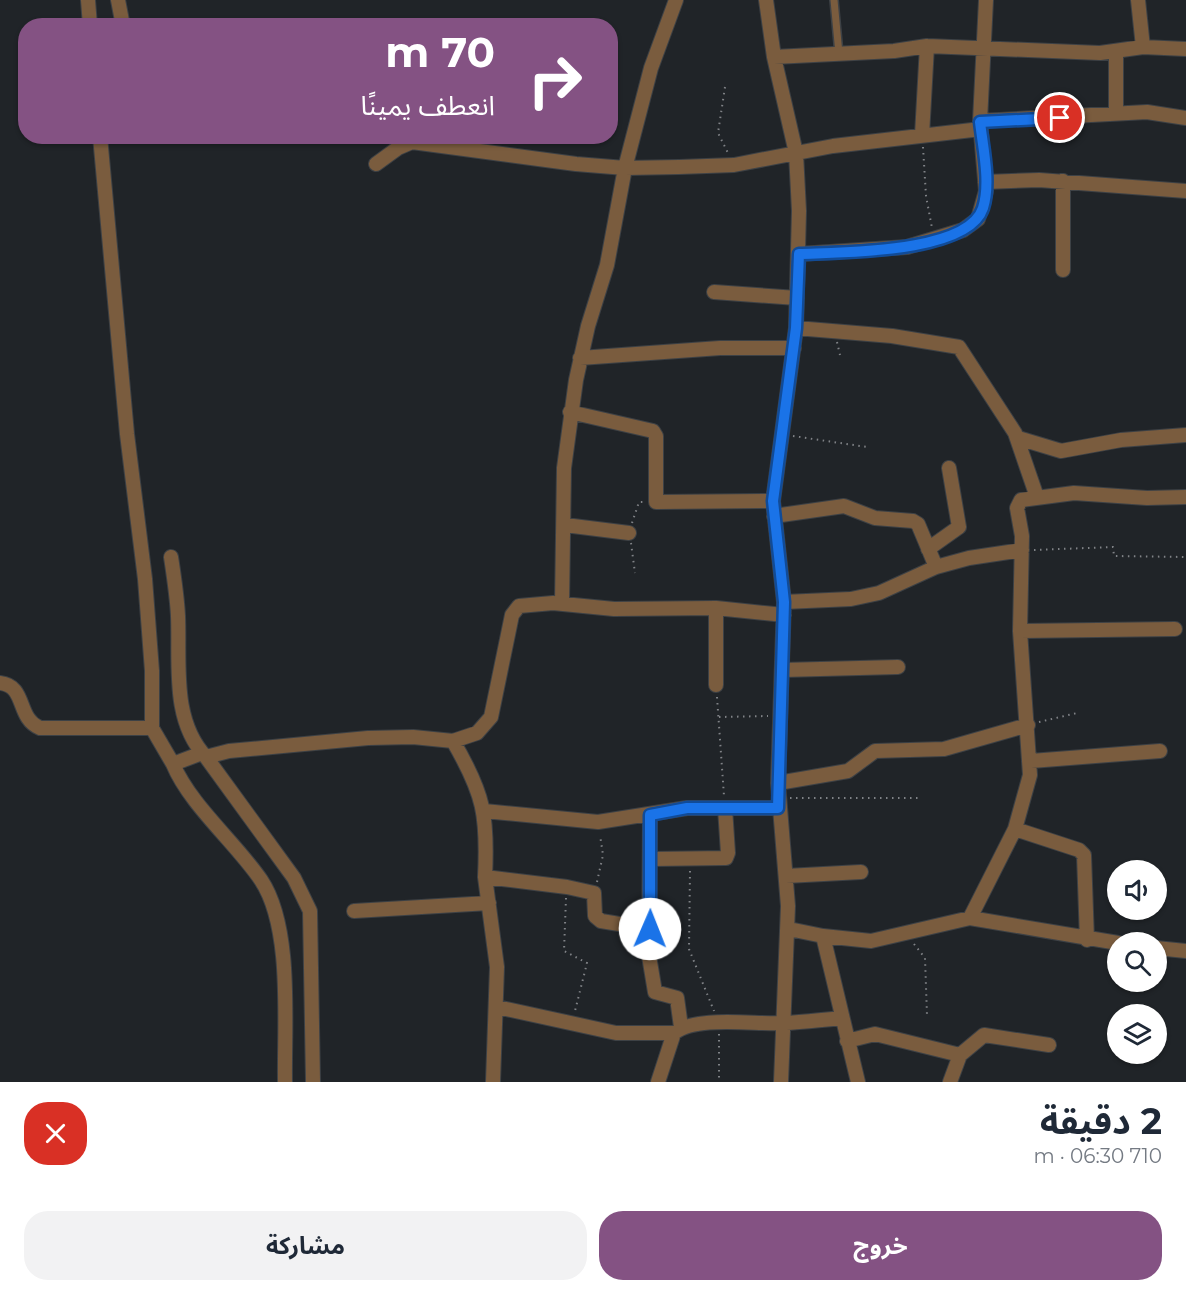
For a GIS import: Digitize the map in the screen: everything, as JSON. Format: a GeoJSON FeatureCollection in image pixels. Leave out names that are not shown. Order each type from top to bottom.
{"type":"FeatureCollection","features":[{"type":"Feature","properties":{"kind":"street"},"geometry":{"type":"LineString","coordinates":[[88,0],[89,18]]}},
{"type":"Feature","properties":{"kind":"street"},"geometry":{"type":"LineString","coordinates":[[118,0],[121,18]]}},
{"type":"Feature","properties":{"kind":"street"},"geometry":{"type":"LineString","coordinates":[[562,604],[565,525],[564,468],[570,412],[580,358],[607,266],[626,168],[656,49],[676,0]]}},
{"type":"Feature","properties":{"kind":"street"},"geometry":{"type":"LineString","coordinates":[[766,0],[774,57],[796,153],[799,254],[794,348],[773,509],[784,608],[778,803],[789,929],[781,1082]]}},
{"type":"Feature","properties":{"kind":"street"},"geometry":{"type":"LineString","coordinates":[[799,254],[891,249],[935,240],[963,230],[978,219],[984,203],[985,182],[981,125],[982,46],[986,0]]}},
{"type":"Feature","properties":{"kind":"street"},"geometry":{"type":"LineString","coordinates":[[1138,0],[1143,47]]}},
{"type":"Feature","properties":{"kind":"street"},"geometry":{"type":"LineString","coordinates":[[774,57],[927,46],[982,46],[1057,52],[1116,51],[1143,47],[1186,49]]}},
{"type":"Feature","properties":{"kind":"street"},"geometry":{"type":"LineString","coordinates":[[922,135],[927,46]]}},
{"type":"Feature","properties":{"kind":"street"},"geometry":{"type":"LineString","coordinates":[[1116,51],[1116,114]]}},
{"type":"Feature","properties":{"kind":"street"},"geometry":{"type":"LineString","coordinates":[[428,144],[626,168],[734,165],[796,153],[981,125],[1147,112],[1186,118]]}},
{"type":"Feature","properties":{"kind":"street"},"geometry":{"type":"LineString","coordinates":[[101,144],[127,435],[145,579],[152,671],[152,728],[187,789],[260,878],[274,904],[283,967],[285,1082]]}},
{"type":"Feature","properties":{"kind":"street"},"geometry":{"type":"LineString","coordinates":[[376,164],[407,144]]}},
{"type":"Feature","properties":{"kind":"street"},"geometry":{"type":"LineString","coordinates":[[985,182],[1063,181],[1186,191]]}},
{"type":"Feature","properties":{"kind":"street"},"geometry":{"type":"LineString","coordinates":[[1063,181],[1063,270]]}},
{"type":"Feature","properties":{"kind":"street"},"geometry":{"type":"LineString","coordinates":[[714,292],[797,298]]}},
{"type":"Feature","properties":{"kind":"street"},"geometry":{"type":"LineString","coordinates":[[796,328],[892,336],[959,347],[1018,438],[1037,497]]}},
{"type":"Feature","properties":{"kind":"street"},"geometry":{"type":"LineString","coordinates":[[580,358],[720,348],[794,348]]}},
{"type":"Feature","properties":{"kind":"street"},"geometry":{"type":"LineString","coordinates":[[570,412],[653,431],[656,436],[656,502],[773,509],[847,506],[875,518],[916,522],[936,567]]}},
{"type":"Feature","properties":{"kind":"street"},"geometry":{"type":"LineString","coordinates":[[1018,438],[1061,451],[1121,440],[1186,435]]}},
{"type":"Feature","properties":{"kind":"street"},"geometry":{"type":"LineString","coordinates":[[928,549],[959,527],[949,468]]}},
{"type":"Feature","properties":{"kind":"street"},"geometry":{"type":"LineString","coordinates":[[970,918],[1015,830],[1028,789],[1031,761],[1020,631],[1022,550],[1017,505],[1021,500],[1074,493],[1186,497]]}},
{"type":"Feature","properties":{"kind":"street"},"geometry":{"type":"LineString","coordinates":[[565,525],[629,533]]}},
{"type":"Feature","properties":{"kind":"street"},"geometry":{"type":"LineString","coordinates":[[173,764],[204,755],[237,750],[379,737],[453,741],[477,732],[488,724],[515,610],[527,604],[562,604],[603,608],[784,608],[879,593],[936,567],[1022,550]]}},
{"type":"Feature","properties":{"kind":"street"},"geometry":{"type":"LineString","coordinates":[[171,557],[178,613],[179,684],[187,726],[204,755],[294,878],[310,911],[313,1082]]}},
{"type":"Feature","properties":{"kind":"street"},"geometry":{"type":"LineString","coordinates":[[716,608],[716,685]]}},
{"type":"Feature","properties":{"kind":"street"},"geometry":{"type":"LineString","coordinates":[[1020,631],[1175,628]]}},
{"type":"Feature","properties":{"kind":"street"},"geometry":{"type":"LineString","coordinates":[[782,670],[898,667]]}},
{"type":"Feature","properties":{"kind":"street"},"geometry":{"type":"LineString","coordinates":[[0,683],[8,684],[17,691],[27,720],[40,728],[152,728]]}},
{"type":"Feature","properties":{"kind":"street"},"geometry":{"type":"LineString","coordinates":[[778,783],[848,771],[875,751],[944,749],[1028,725]]}},
{"type":"Feature","properties":{"kind":"street"},"geometry":{"type":"LineString","coordinates":[[453,741],[476,784],[484,811],[485,877],[497,968],[494,1082]]}},
{"type":"Feature","properties":{"kind":"street"},"geometry":{"type":"LineString","coordinates":[[1031,761],[1160,751]]}},
{"type":"Feature","properties":{"kind":"street"},"geometry":{"type":"LineString","coordinates":[[484,811],[598,822],[650,815],[679,808],[725,808],[778,803]]}},
{"type":"Feature","properties":{"kind":"street"},"geometry":{"type":"LineString","coordinates":[[651,860],[723,860],[728,856],[725,808]]}},
{"type":"Feature","properties":{"kind":"street"},"geometry":{"type":"LineString","coordinates":[[650,815],[649,956],[654,990],[677,998],[678,1030],[658,1082]]}},
{"type":"Feature","properties":{"kind":"street"},"geometry":{"type":"LineString","coordinates":[[1015,830],[1079,850],[1084,855],[1088,940]]}},
{"type":"Feature","properties":{"kind":"street"},"geometry":{"type":"LineString","coordinates":[[786,876],[861,872]]}},
{"type":"Feature","properties":{"kind":"street"},"geometry":{"type":"LineString","coordinates":[[485,877],[567,887],[594,893],[594,912],[601,921],[650,929]]}},
{"type":"Feature","properties":{"kind":"street"},"geometry":{"type":"LineString","coordinates":[[354,910],[489,903]]}},
{"type":"Feature","properties":{"kind":"street"},"geometry":{"type":"LineString","coordinates":[[789,929],[823,936],[871,941],[970,918],[1107,942]]}},
{"type":"Feature","properties":{"kind":"street"},"geometry":{"type":"LineString","coordinates":[[823,936],[858,1082]]}},
{"type":"Feature","properties":{"kind":"street"},"geometry":{"type":"LineString","coordinates":[[1167,949],[1186,951]]}},
{"type":"Feature","properties":{"kind":"street"},"geometry":{"type":"LineString","coordinates":[[497,1007],[616,1033],[678,1030],[718,1023],[784,1023],[842,1018]]}},
{"type":"Feature","properties":{"kind":"street"},"geometry":{"type":"LineString","coordinates":[[847,1041],[875,1034],[960,1055]]}},
{"type":"Feature","properties":{"kind":"street"},"geometry":{"type":"LineString","coordinates":[[950,1082],[960,1055],[984,1035],[1049,1045]]}},
{"type":"Feature","properties":{"kind":"lane"},"geometry":{"type":"LineString","coordinates":[[834,0],[839,54]]}},
{"type":"Feature","properties":{"kind":"path"},"geometry":{"type":"LineString","coordinates":[[724,87],[718,133],[734,165]]}},
{"type":"Feature","properties":{"kind":"path"},"geometry":{"type":"LineString","coordinates":[[922,135],[926,196],[935,240]]}},
{"type":"Feature","properties":{"kind":"path"},"geometry":{"type":"LineString","coordinates":[[781,434],[867,447]]}},
{"type":"Feature","properties":{"kind":"path"},"geometry":{"type":"LineString","coordinates":[[635,573],[629,533],[639,501],[656,502]]}},
{"type":"Feature","properties":{"kind":"path"},"geometry":{"type":"LineString","coordinates":[[1022,550],[1113,547],[1114,556],[1186,557]]}},
{"type":"Feature","properties":{"kind":"path"},"geometry":{"type":"LineString","coordinates":[[716,685],[725,808]]}},
{"type":"Feature","properties":{"kind":"path"},"geometry":{"type":"LineString","coordinates":[[1028,725],[1077,713]]}},
{"type":"Feature","properties":{"kind":"path"},"geometry":{"type":"LineString","coordinates":[[719,717],[779,716]]}},
{"type":"Feature","properties":{"kind":"path"},"geometry":{"type":"LineString","coordinates":[[778,803],[920,798]]}},
{"type":"Feature","properties":{"kind":"path"},"geometry":{"type":"LineString","coordinates":[[594,893],[603,855],[598,822]]}},
{"type":"Feature","properties":{"kind":"path"},"geometry":{"type":"LineString","coordinates":[[690,860],[689,950],[718,1023],[719,1082]]}},
{"type":"Feature","properties":{"kind":"path"},"geometry":{"type":"LineString","coordinates":[[567,887],[564,951],[587,963],[572,1023]]}},
{"type":"Feature","properties":{"kind":"path"},"geometry":{"type":"LineString","coordinates":[[906,933],[925,958],[927,1015]]}},
{"type":"Feature","properties":{"kind":"route"},"geometry":{"type":"LineString","coordinates":[[650,929],[650,815],[679,808],[778,808],[784,602],[773,501],[796,328],[799,254],[907,247],[963,230],[978,219],[986,191],[980,122],[1060,118]]}}]}
